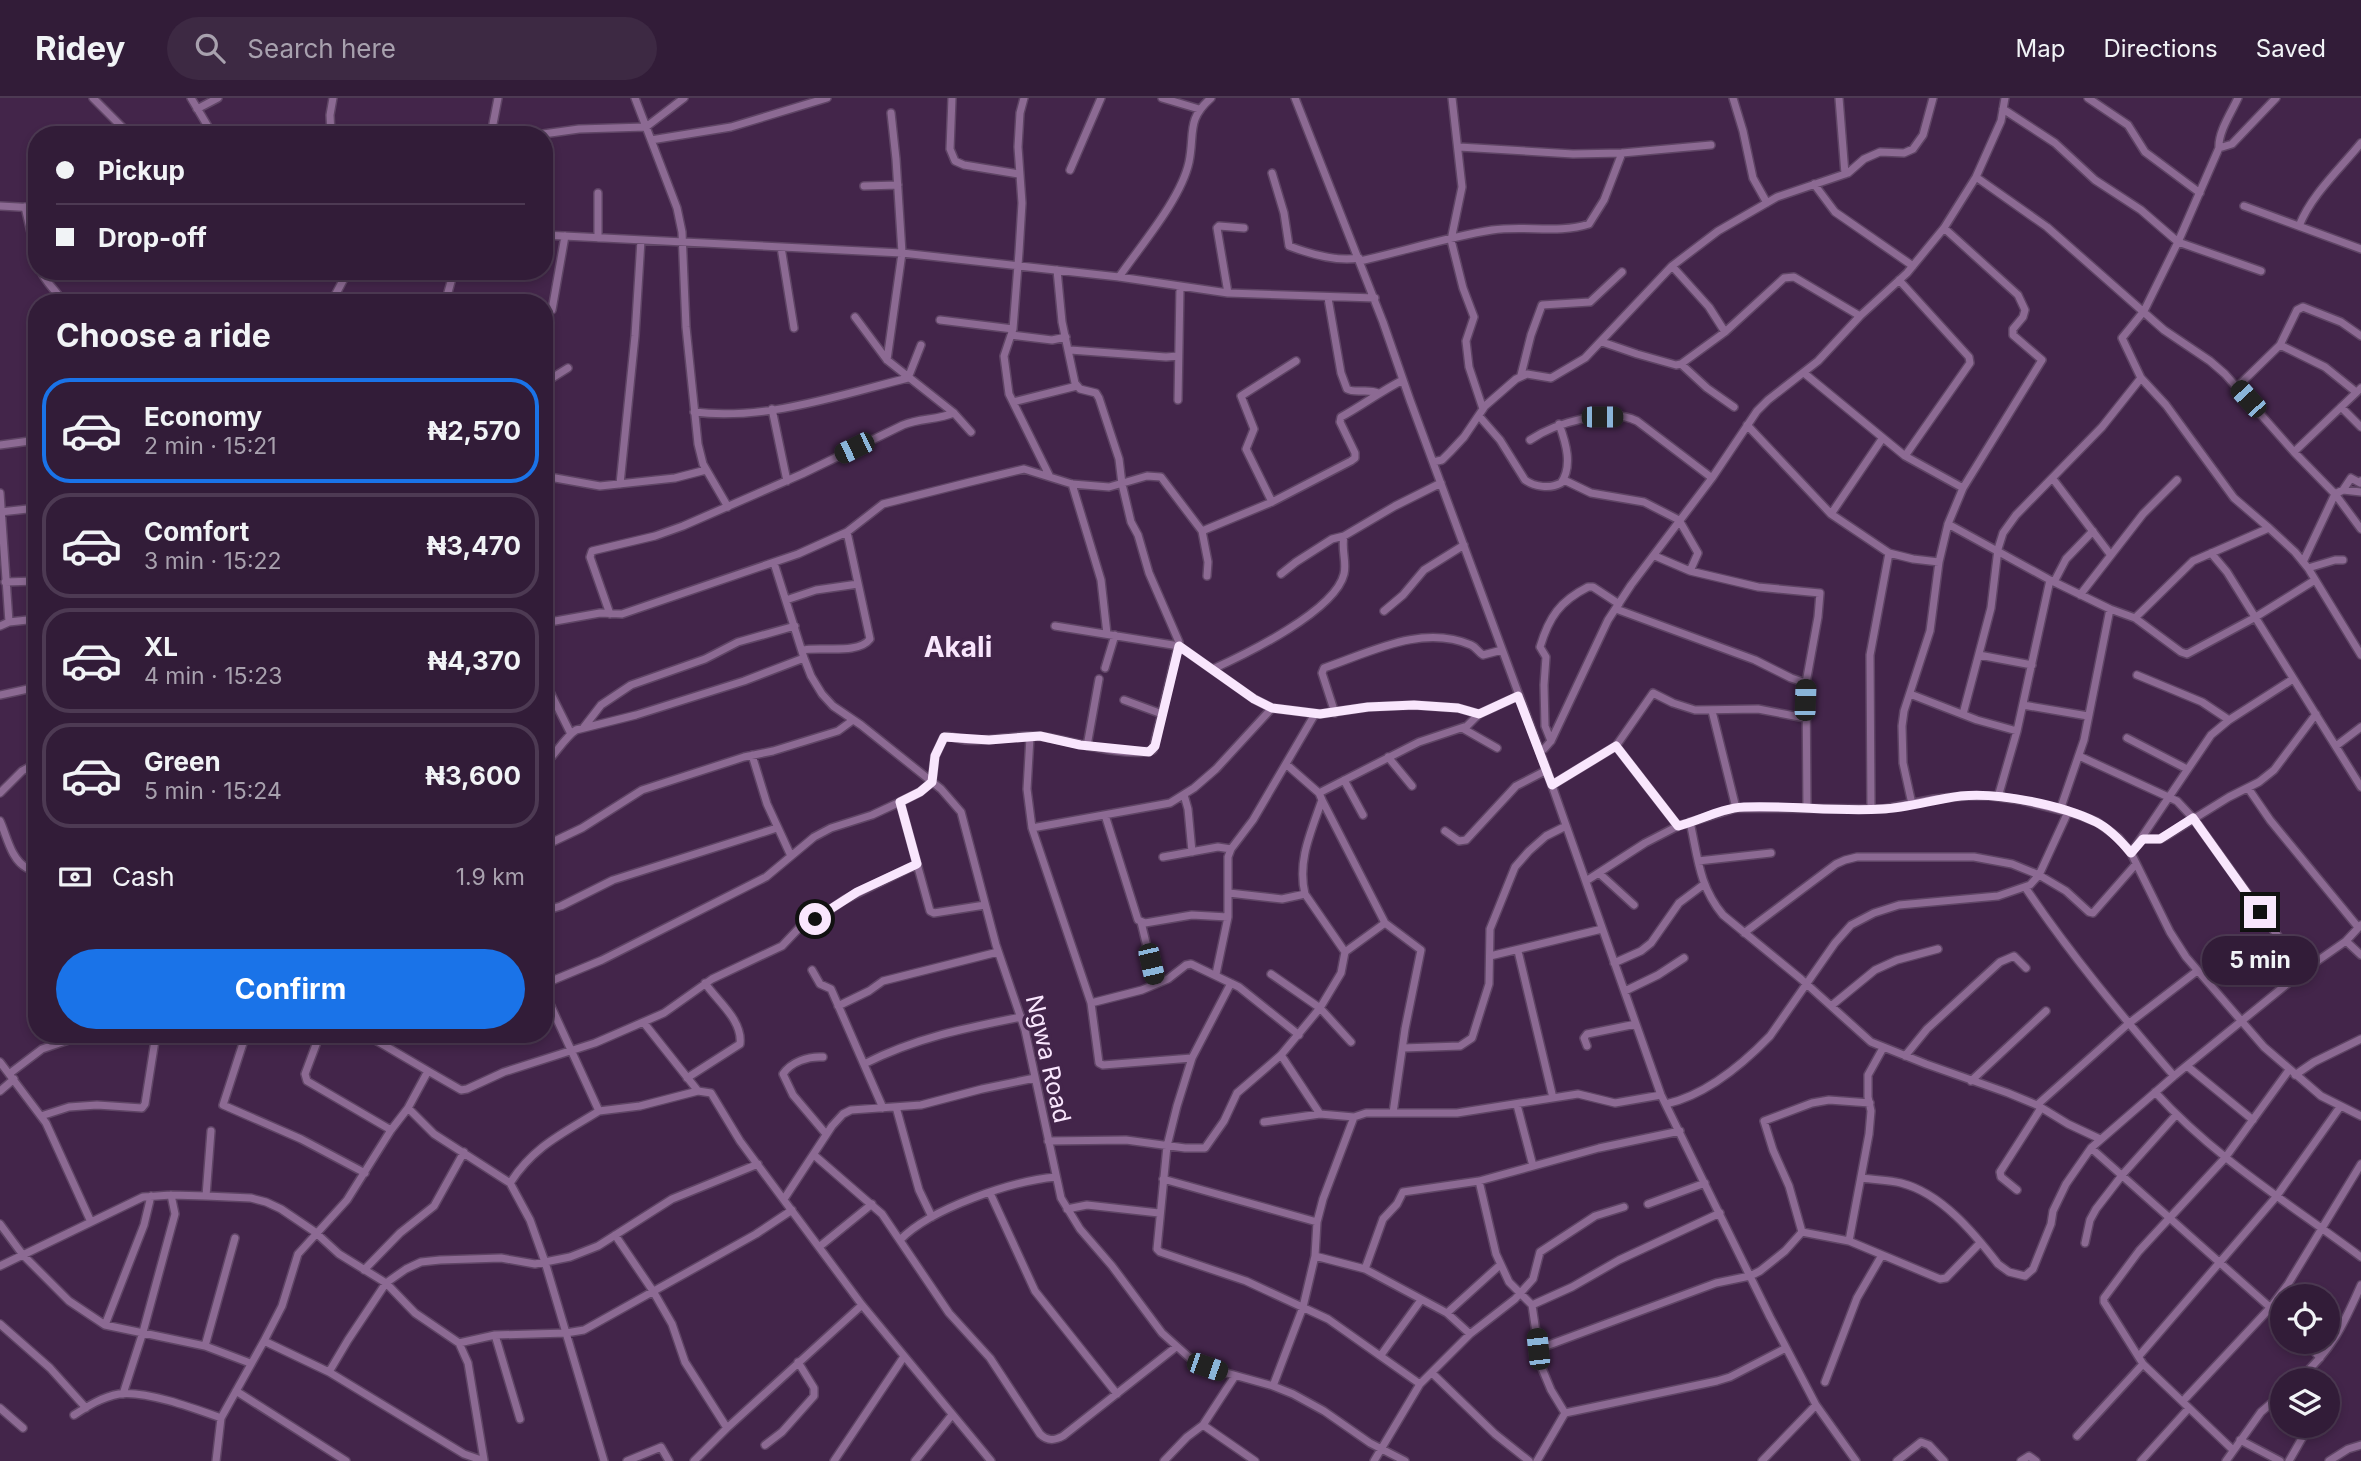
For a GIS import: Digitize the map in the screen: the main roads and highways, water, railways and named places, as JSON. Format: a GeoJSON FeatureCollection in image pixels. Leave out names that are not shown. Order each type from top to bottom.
{"type":"FeatureCollection","features":[{"type":"Feature","properties":{"kind":"district","name":"Akali"},"geometry":{"type":"Point","coordinates":[958,647]}}]}
